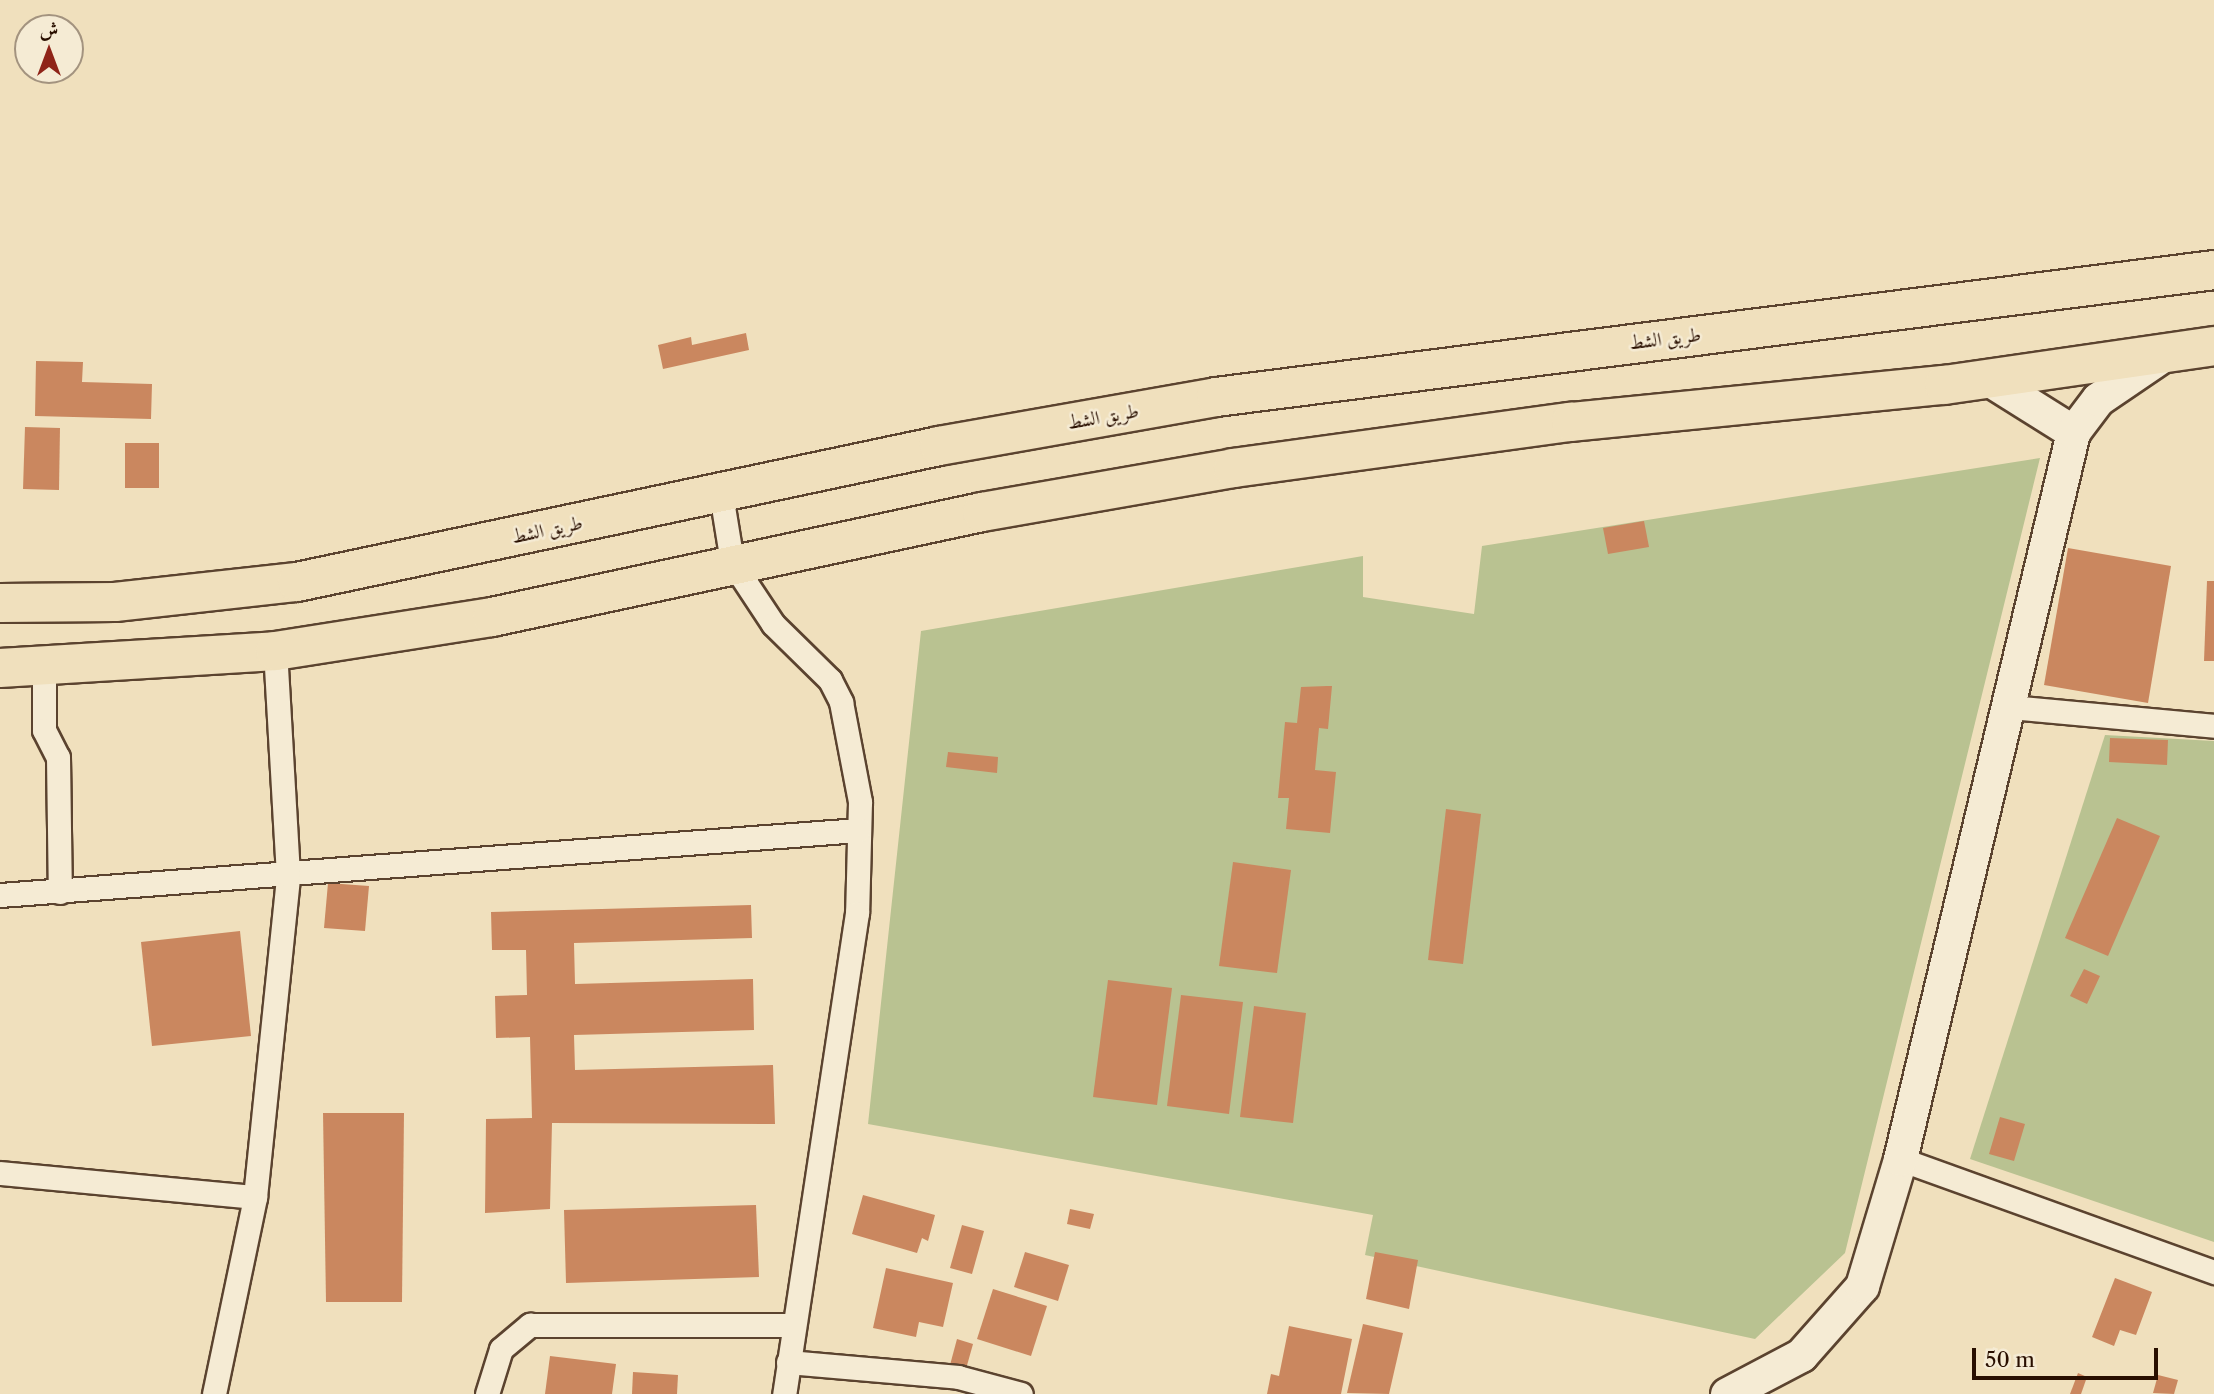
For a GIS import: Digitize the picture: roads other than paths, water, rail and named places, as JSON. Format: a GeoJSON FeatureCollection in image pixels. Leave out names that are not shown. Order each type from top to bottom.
{"type":"FeatureCollection","features":[{"type":"Feature","properties":{"kind":"highway","name":"طريق الشط"},"geometry":{"type":"LineString","coordinates":[[0,603],[115,602],[298,582],[939,446],[1216,397],[2214,270]]}},
{"type":"Feature","properties":{"kind":"highway"},"geometry":{"type":"LineString","coordinates":[[0,668],[275,651],[492,617],[732,562],[1233,468],[1571,422],[1987,378],[2214,346]]}},
{"type":"Feature","properties":{"kind":"street"},"geometry":{"type":"LineString","coordinates":[[1727,1394],[1801,1355],[1862,1286],[1900,1158],[2011,707],[2073,432],[2129,372],[2166,353]]}},
{"type":"Feature","properties":{"kind":"street"},"geometry":{"type":"LineString","coordinates":[[1987,378],[2073,432]]}},
{"type":"Feature","properties":{"kind":"street"},"geometry":{"type":"LineString","coordinates":[[721,494],[732,562],[773,624],[830,680],[841,702],[859,830],[857,913],[784,1394]]}},
{"type":"Feature","properties":{"kind":"street"},"geometry":{"type":"LineString","coordinates":[[214,1394],[255,1197],[288,875],[275,651]]}},
{"type":"Feature","properties":{"kind":"street"},"geometry":{"type":"LineString","coordinates":[[44,666],[44,730],[58,757],[60,892]]}},
{"type":"Feature","properties":{"kind":"street"},"geometry":{"type":"LineString","coordinates":[[2011,707],[2214,726]]}},
{"type":"Feature","properties":{"kind":"street"},"geometry":{"type":"LineString","coordinates":[[0,895],[859,830]]}},
{"type":"Feature","properties":{"kind":"street"},"geometry":{"type":"LineString","coordinates":[[1900,1158],[2214,1272]]}},
{"type":"Feature","properties":{"kind":"street"},"geometry":{"type":"LineString","coordinates":[[0,1173],[255,1197]]}},
{"type":"Feature","properties":{"kind":"street"},"geometry":{"type":"LineString","coordinates":[[487,1394],[501,1349],[530,1325],[794,1325]]}},
{"type":"Feature","properties":{"kind":"street"},"geometry":{"type":"LineString","coordinates":[[788,1362],[958,1377],[1021,1394]]}}]}
